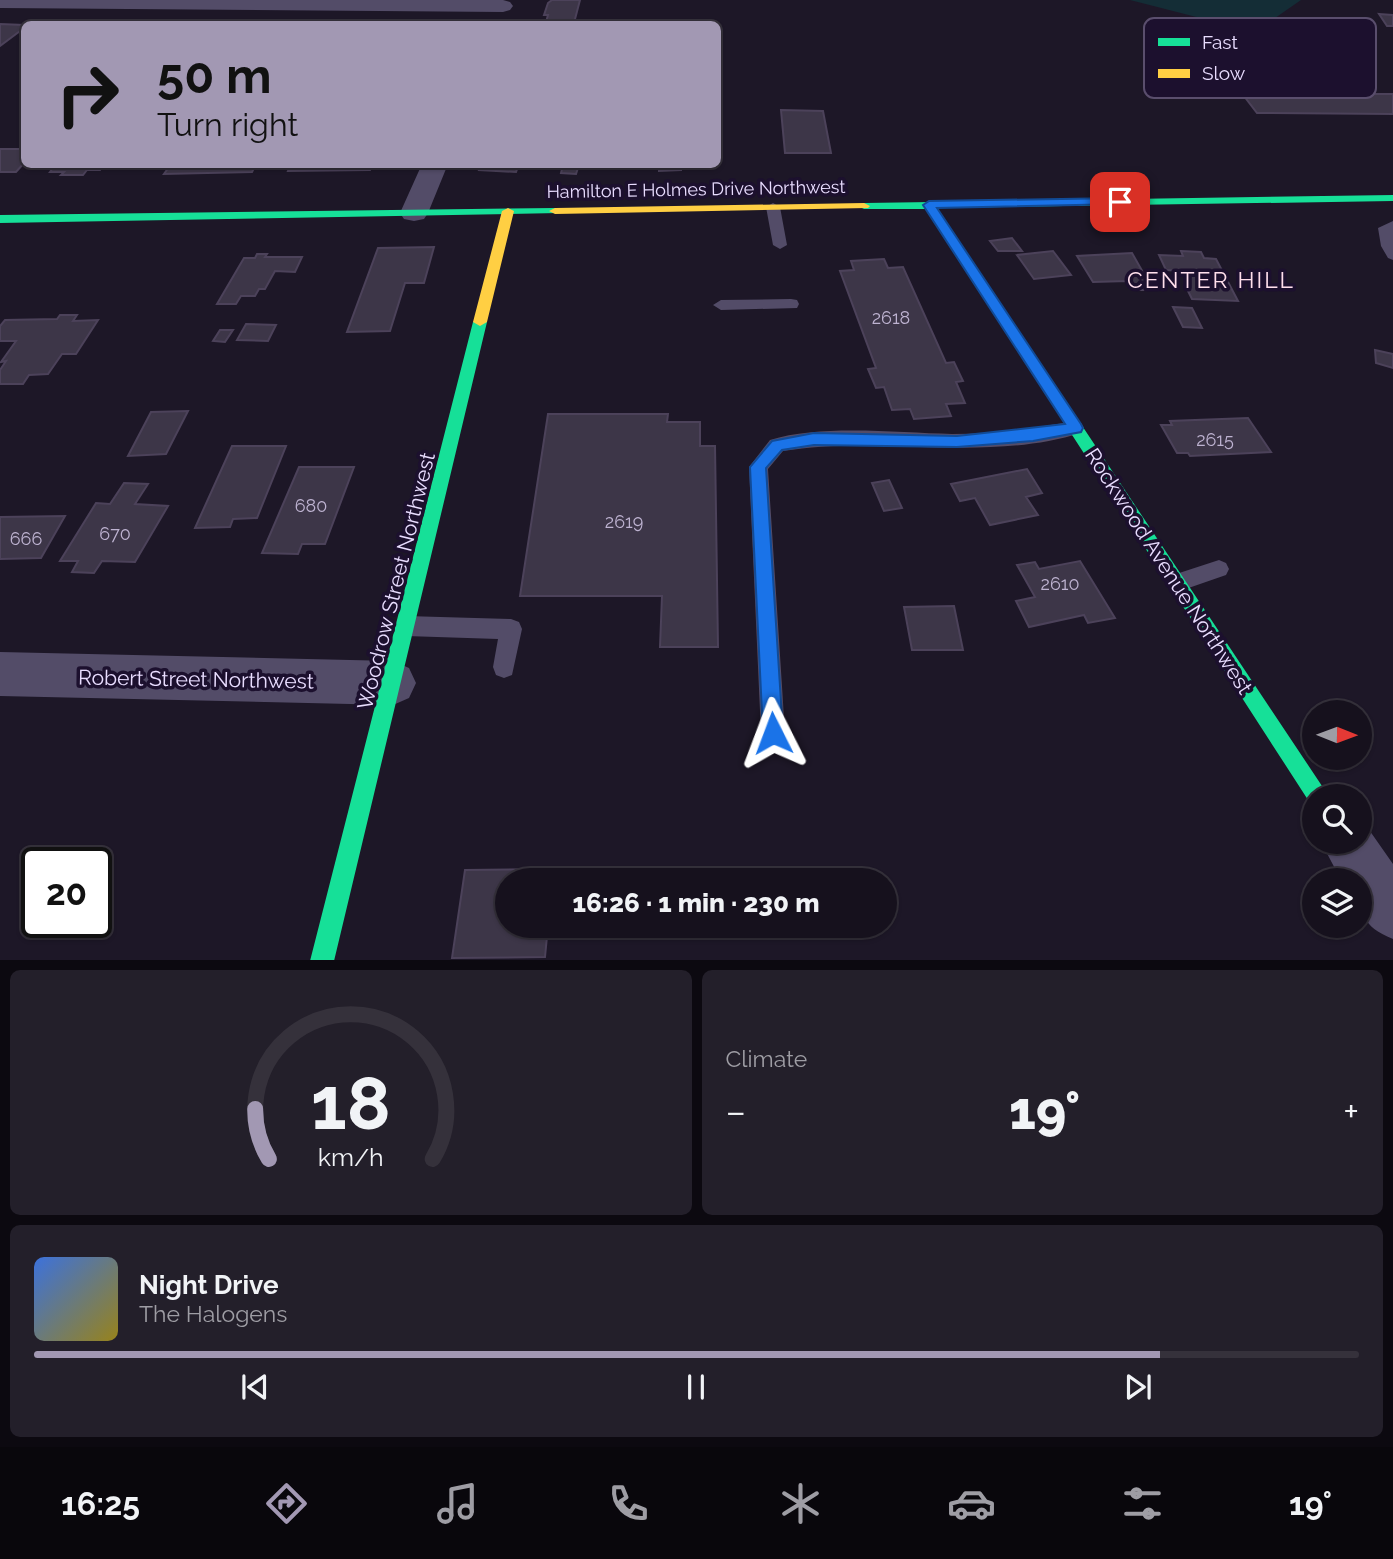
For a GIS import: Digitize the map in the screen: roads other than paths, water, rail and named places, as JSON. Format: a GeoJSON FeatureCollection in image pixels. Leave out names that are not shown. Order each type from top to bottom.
{"type":"FeatureCollection","features":[{"type":"Feature","properties":{"kind":"main road","name":"Hamilton E Holmes Drive Northwest"},"geometry":{"type":"LineString","coordinates":[[0,219],[1393,198]]}},
{"type":"Feature","properties":{"kind":"main road","name":"Rockwood Avenue Northwest"},"geometry":{"type":"LineString","coordinates":[[929,205],[1309,784]]}},
{"type":"Feature","properties":{"kind":"main road","name":"Woodrow Street Northwest"},"geometry":{"type":"LineString","coordinates":[[322,960],[508,211]]}},
{"type":"Feature","properties":{"kind":"street"},"geometry":{"type":"LineString","coordinates":[[0,2],[501,10]]}},
{"type":"Feature","properties":{"kind":"street"},"geometry":{"type":"LineString","coordinates":[[414,213],[433,168]]}},
{"type":"Feature","properties":{"kind":"street","name":"Robert Street Northwest"},"geometry":{"type":"LineString","coordinates":[[0,674],[393,683]]}},
{"type":"Feature","properties":{"kind":"street"},"geometry":{"type":"LineString","coordinates":[[1355,854],[1393,912]]}},
{"type":"Feature","properties":{"kind":"lane"},"geometry":{"type":"LineString","coordinates":[[773,207],[780,246]]}},
{"type":"Feature","properties":{"kind":"lane"},"geometry":{"type":"LineString","coordinates":[[1393,225],[1385,228],[1388,246],[1393,254]]}},
{"type":"Feature","properties":{"kind":"lane"},"geometry":{"type":"LineString","coordinates":[[721,305],[791,304]]}},
{"type":"Feature","properties":{"kind":"lane"},"geometry":{"type":"LineString","coordinates":[[773,733],[758,467],[777,445],[814,439],[957,442],[1075,428]]}},
{"type":"Feature","properties":{"kind":"lane"},"geometry":{"type":"LineString","coordinates":[[1177,583],[1219,569]]}},
{"type":"Feature","properties":{"kind":"lane"},"geometry":{"type":"LineString","coordinates":[[406,626],[511,629],[504,667]]}},
{"type":"Feature","properties":{"kind":"district","name":"CENTER HILL"},"geometry":{"type":"Point","coordinates":[1211,279]}}]}
